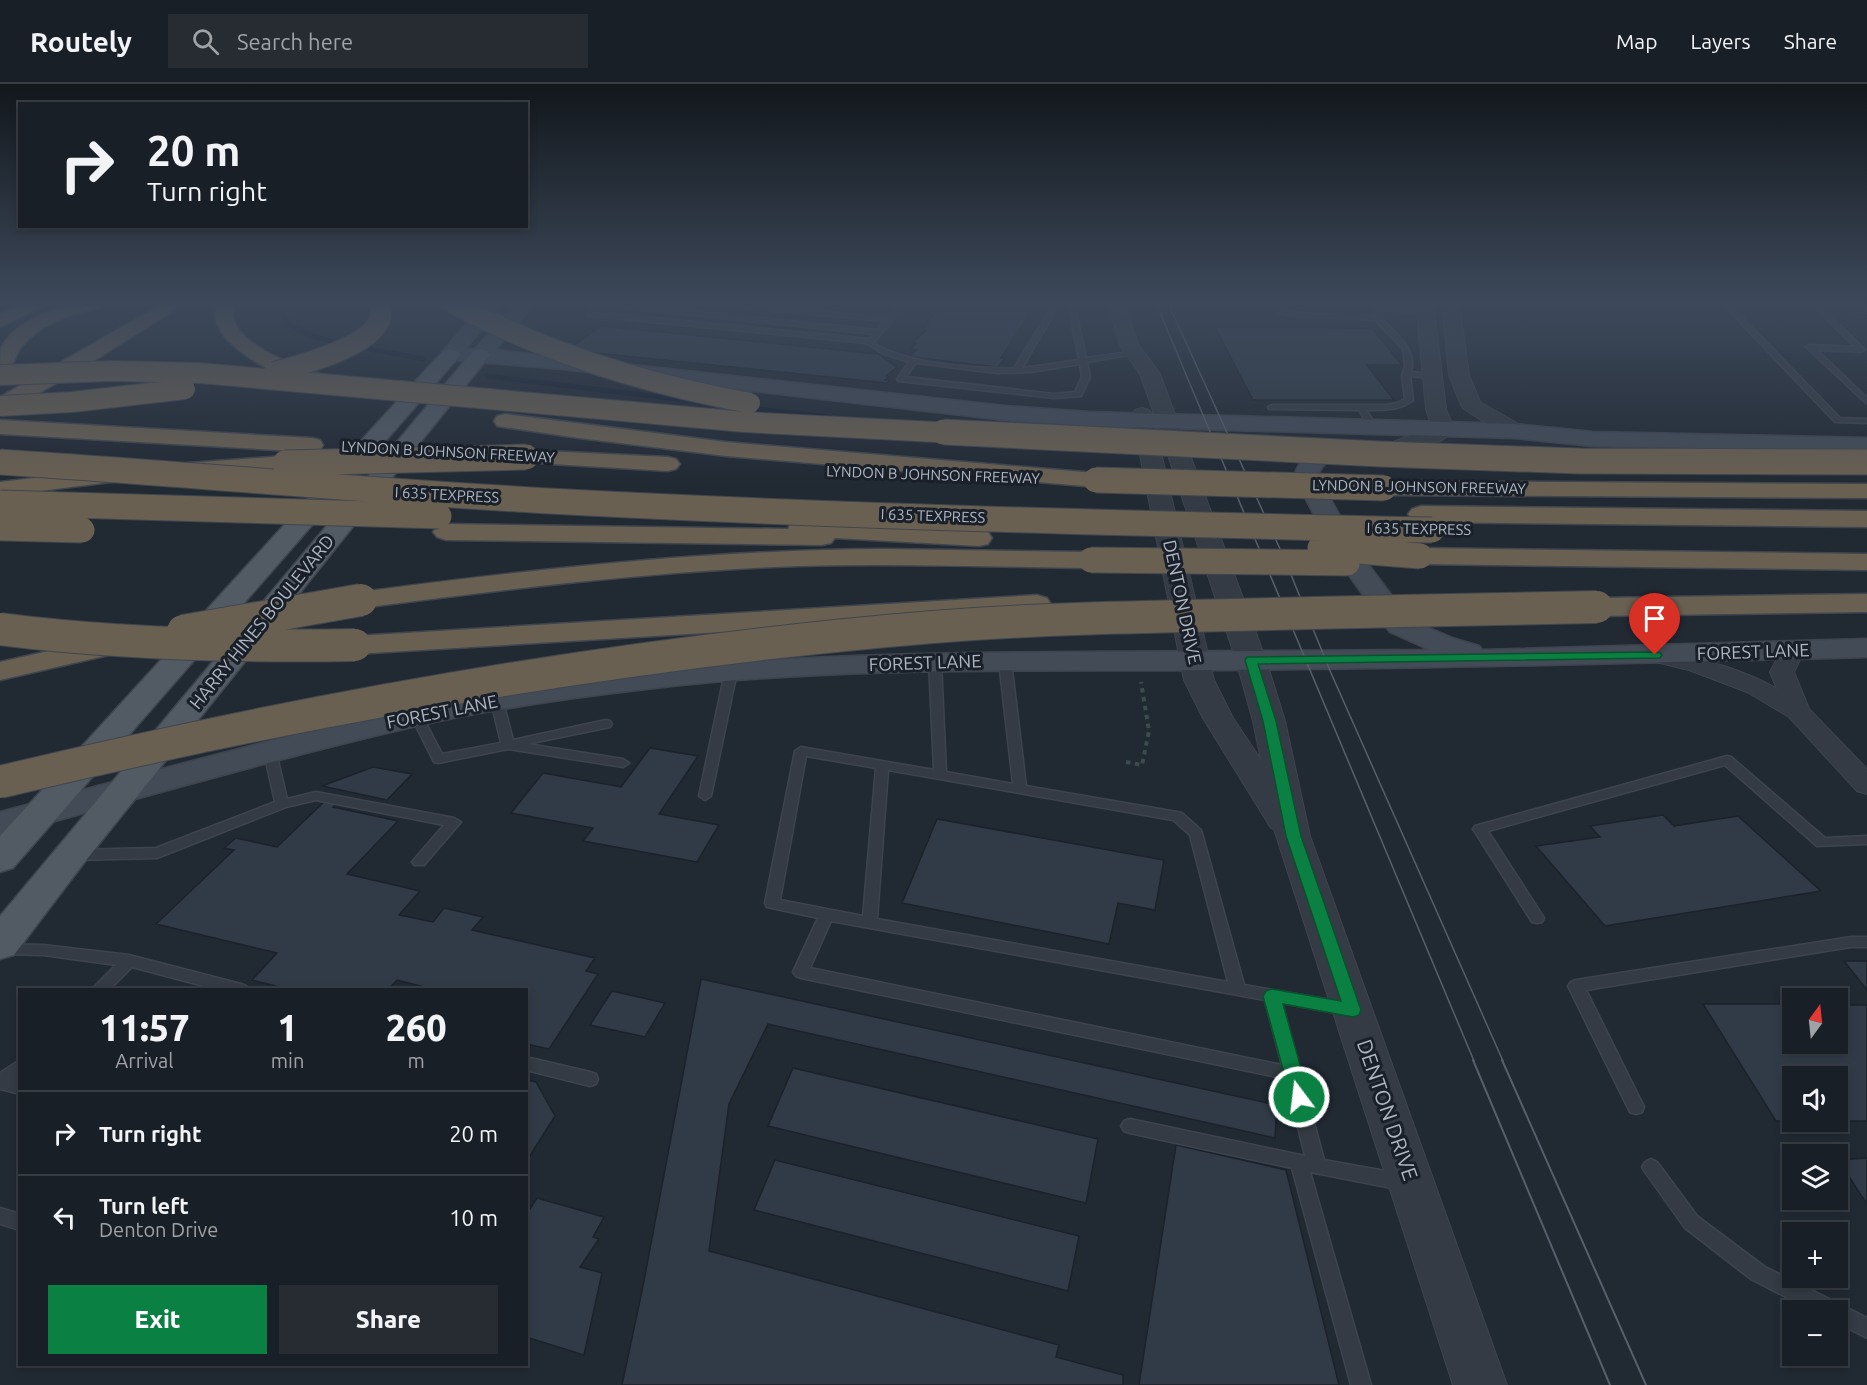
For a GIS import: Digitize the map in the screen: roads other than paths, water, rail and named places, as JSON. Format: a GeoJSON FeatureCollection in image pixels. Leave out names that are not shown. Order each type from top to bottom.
{"type":"FeatureCollection","features":[{"type":"Feature","properties":{"kind":"highway"},"geometry":{"type":"LineString","coordinates":[[0,406],[75,364]]}},
{"type":"Feature","properties":{"kind":"highway"},"geometry":{"type":"LineString","coordinates":[[276,364],[306,376],[369,393],[504,421],[631,439],[773,455],[1096,480]]}},
{"type":"Feature","properties":{"kind":"highway"},"geometry":{"type":"LineString","coordinates":[[0,406],[72,402],[162,392],[237,381],[300,364]]}},
{"type":"Feature","properties":{"kind":"highway"},"geometry":{"type":"LineString","coordinates":[[589,364],[644,382],[718,398],[841,414],[1009,426],[1441,444],[1581,453],[1867,462]]}},
{"type":"Feature","properties":{"kind":"highway"},"geometry":{"type":"LineString","coordinates":[[0,375],[112,371],[211,373],[745,422],[1380,454],[1580,461],[1867,462]]}},
{"type":"Feature","properties":{"kind":"highway","name":"LYNDON B JOHNSON FREEWAY"},"geometry":{"type":"LineString","coordinates":[[0,427],[526,457],[863,473],[1384,488],[1867,491]]}},
{"type":"Feature","properties":{"kind":"highway","name":"I 635 TEXPRESS"},"geometry":{"type":"LineString","coordinates":[[0,448],[457,481],[582,487],[1426,522],[1867,535]]}},
{"type":"Feature","properties":{"kind":"highway"},"geometry":{"type":"LineString","coordinates":[[0,489],[103,477],[285,463],[526,457]]}},
{"type":"Feature","properties":{"kind":"highway","name":"I 635 TEXPRESS"},"geometry":{"type":"LineString","coordinates":[[0,462],[300,485],[595,503],[1087,522],[1867,519]]}},
{"type":"Feature","properties":{"kind":"highway"},"geometry":{"type":"LineString","coordinates":[[0,503],[452,524],[984,538],[1090,551],[1333,564],[1432,556],[1867,562]]}},
{"type":"Feature","properties":{"kind":"highway"},"geometry":{"type":"LineString","coordinates":[[0,528],[452,524]]}},
{"type":"Feature","properties":{"kind":"highway"},"geometry":{"type":"LineString","coordinates":[[0,671],[131,642],[361,600],[596,572],[760,560],[924,558],[1090,551]]}},
{"type":"Feature","properties":{"kind":"highway"},"geometry":{"type":"LineString","coordinates":[[0,629],[171,645],[288,646],[429,642],[1119,601],[1313,599],[1597,607]]}},
{"type":"Feature","properties":{"kind":"highway"},"geometry":{"type":"LineString","coordinates":[[0,782],[189,738],[369,701],[549,670],[704,649],[914,628],[1044,619],[1867,603]]}},
{"type":"Feature","properties":{"kind":"main road","name":"HARRY HINES BOULEVARD"},"geometry":{"type":"LineString","coordinates":[[0,859],[72,777],[457,364]]}},
{"type":"Feature","properties":{"kind":"main road","name":"HARRY HINES BOULEVARD"},"geometry":{"type":"LineString","coordinates":[[0,944],[70,855],[124,792],[458,364]]}},
{"type":"Feature","properties":{"kind":"main road"},"geometry":{"type":"LineString","coordinates":[[546,364],[1005,413],[1551,444],[1592,439]]}},
{"type":"Feature","properties":{"kind":"main road"},"geometry":{"type":"LineString","coordinates":[[1489,659],[1441,644],[1400,626],[1349,557],[1306,476],[1309,465],[1315,458],[1439,419],[1514,431],[1592,439],[1867,446]]}},
{"type":"Feature","properties":{"kind":"main road","name":"FOREST LANE"},"geometry":{"type":"LineString","coordinates":[[0,824],[270,752],[417,716],[597,686],[731,672],[935,662],[1489,659],[1867,648]]}},
{"type":"Feature","properties":{"kind":"main road"},"geometry":{"type":"LineString","coordinates":[[0,798],[72,777],[148,761]]}},
{"type":"Feature","properties":{"kind":"street","name":"DENTON DRIVE"},"geometry":{"type":"LineString","coordinates":[[1130,364],[1132,385],[1156,422],[1251,660],[1269,721],[1293,836],[1480,1385]]}},
{"type":"Feature","properties":{"kind":"street","name":"DENTON DRIVE"},"geometry":{"type":"LineString","coordinates":[[1141,364],[1150,374],[1198,680],[1218,718],[1293,836]]}},
{"type":"Feature","properties":{"kind":"street"},"geometry":{"type":"LineString","coordinates":[[1431,364],[1439,419]]}},
{"type":"Feature","properties":{"kind":"street"},"geometry":{"type":"LineString","coordinates":[[1458,364],[1471,405],[1514,431]]}},
{"type":"Feature","properties":{"kind":"street"},"geometry":{"type":"LineString","coordinates":[[1792,651],[1782,672],[1798,712]]}},
{"type":"Feature","properties":{"kind":"street"},"geometry":{"type":"LineString","coordinates":[[1655,655],[1697,665],[1748,684],[1798,712],[1867,785]]}},
{"type":"Feature","properties":{"kind":"lane"},"geometry":{"type":"LineString","coordinates":[[912,364],[901,379],[1054,396],[1078,394],[1086,377],[1084,364]]}},
{"type":"Feature","properties":{"kind":"lane"},"geometry":{"type":"LineString","coordinates":[[929,364],[998,371],[1064,364]]}},
{"type":"Feature","properties":{"kind":"lane"},"geometry":{"type":"LineString","coordinates":[[1017,370],[1021,364]]}},
{"type":"Feature","properties":{"kind":"lane"},"geometry":{"type":"LineString","coordinates":[[1272,407],[1361,408],[1404,404],[1409,400],[1409,364]]}},
{"type":"Feature","properties":{"kind":"lane"},"geometry":{"type":"LineString","coordinates":[[1407,374],[1428,364]]}},
{"type":"Feature","properties":{"kind":"lane"},"geometry":{"type":"LineString","coordinates":[[1784,364],[1838,420],[1867,421]]}},
{"type":"Feature","properties":{"kind":"lane"},"geometry":{"type":"LineString","coordinates":[[1827,364],[1867,402]]}},
{"type":"Feature","properties":{"kind":"lane"},"geometry":{"type":"LineString","coordinates":[[1361,408],[1388,434]]}},
{"type":"Feature","properties":{"kind":"lane"},"geometry":{"type":"LineString","coordinates":[[1005,661],[1020,789]]}},
{"type":"Feature","properties":{"kind":"lane"},"geometry":{"type":"LineString","coordinates":[[935,662],[940,775]]}},
{"type":"Feature","properties":{"kind":"lane"},"geometry":{"type":"LineString","coordinates":[[705,796],[731,672]]}},
{"type":"Feature","properties":{"kind":"lane"},"geometry":{"type":"LineString","coordinates":[[497,701],[508,745]]}},
{"type":"Feature","properties":{"kind":"lane"},"geometry":{"type":"LineString","coordinates":[[417,716],[438,759],[606,724]]}},
{"type":"Feature","properties":{"kind":"lane"},"geometry":{"type":"LineString","coordinates":[[508,745],[622,763]]}},
{"type":"Feature","properties":{"kind":"lane"},"geometry":{"type":"LineString","coordinates":[[1238,989],[1196,833],[1177,816],[801,751],[772,903],[827,915],[1353,1010]]}},
{"type":"Feature","properties":{"kind":"lane"},"geometry":{"type":"LineString","coordinates":[[270,752],[282,804]]}},
{"type":"Feature","properties":{"kind":"lane"},"geometry":{"type":"LineString","coordinates":[[1537,918],[1480,829],[1727,760],[1822,843],[1867,840]]}},
{"type":"Feature","properties":{"kind":"lane"},"geometry":{"type":"LineString","coordinates":[[870,922],[882,765]]}},
{"type":"Feature","properties":{"kind":"lane"},"geometry":{"type":"LineString","coordinates":[[70,855],[157,853],[282,804],[316,796],[454,822],[419,861]]}},
{"type":"Feature","properties":{"kind":"lane"},"geometry":{"type":"LineString","coordinates":[[827,915],[801,972],[1293,1074]]}},
{"type":"Feature","properties":{"kind":"lane"},"geometry":{"type":"LineString","coordinates":[[1636,1107],[1576,986],[1867,942]]}},
{"type":"Feature","properties":{"kind":"lane"},"geometry":{"type":"LineString","coordinates":[[0,949],[44,950],[129,961],[233,988]]}},
{"type":"Feature","properties":{"kind":"lane"},"geometry":{"type":"LineString","coordinates":[[101,988],[129,961]]}},
{"type":"Feature","properties":{"kind":"lane"},"geometry":{"type":"LineString","coordinates":[[1272,996],[1293,1074],[1308,1165],[1361,1385]]}},
{"type":"Feature","properties":{"kind":"lane"},"geometry":{"type":"LineString","coordinates":[[528,1064],[590,1079]]}},
{"type":"Feature","properties":{"kind":"lane"},"geometry":{"type":"LineString","coordinates":[[1,1082],[18,1068]]}},
{"type":"Feature","properties":{"kind":"lane"},"geometry":{"type":"LineString","coordinates":[[1,1082],[18,1086]]}},
{"type":"Feature","properties":{"kind":"lane"},"geometry":{"type":"LineString","coordinates":[[1130,1126],[1308,1165],[1412,1183]]}},
{"type":"Feature","properties":{"kind":"lane"},"geometry":{"type":"LineString","coordinates":[[1651,1167],[1691,1222],[1758,1273],[1811,1300]]}},
{"type":"Feature","properties":{"kind":"lane"},"geometry":{"type":"LineString","coordinates":[[0,1216],[18,1221]]}},
{"type":"Feature","properties":{"kind":"lane"},"geometry":{"type":"LineString","coordinates":[[1848,1319],[1867,1329]]}},
{"type":"Feature","properties":{"kind":"waterway"},"geometry":{"type":"LineString","coordinates":[[487,376],[700,402]]}},
{"type":"Feature","properties":{"kind":"waterway"},"geometry":{"type":"LineString","coordinates":[[749,408],[828,417]]}},
{"type":"Feature","properties":{"kind":"tram line"},"geometry":{"type":"LineString","coordinates":[[1181,364],[1474,1061]]}},
{"type":"Feature","properties":{"kind":"tram line"},"geometry":{"type":"LineString","coordinates":[[1196,364],[1285,560],[1331,673],[1503,1061]]}},
{"type":"Feature","properties":{"kind":"tram line"},"geometry":{"type":"LineString","coordinates":[[1473,1060],[1610,1385]]}},
{"type":"Feature","properties":{"kind":"tram line"},"geometry":{"type":"LineString","coordinates":[[1502,1060],[1646,1385]]}}]}
